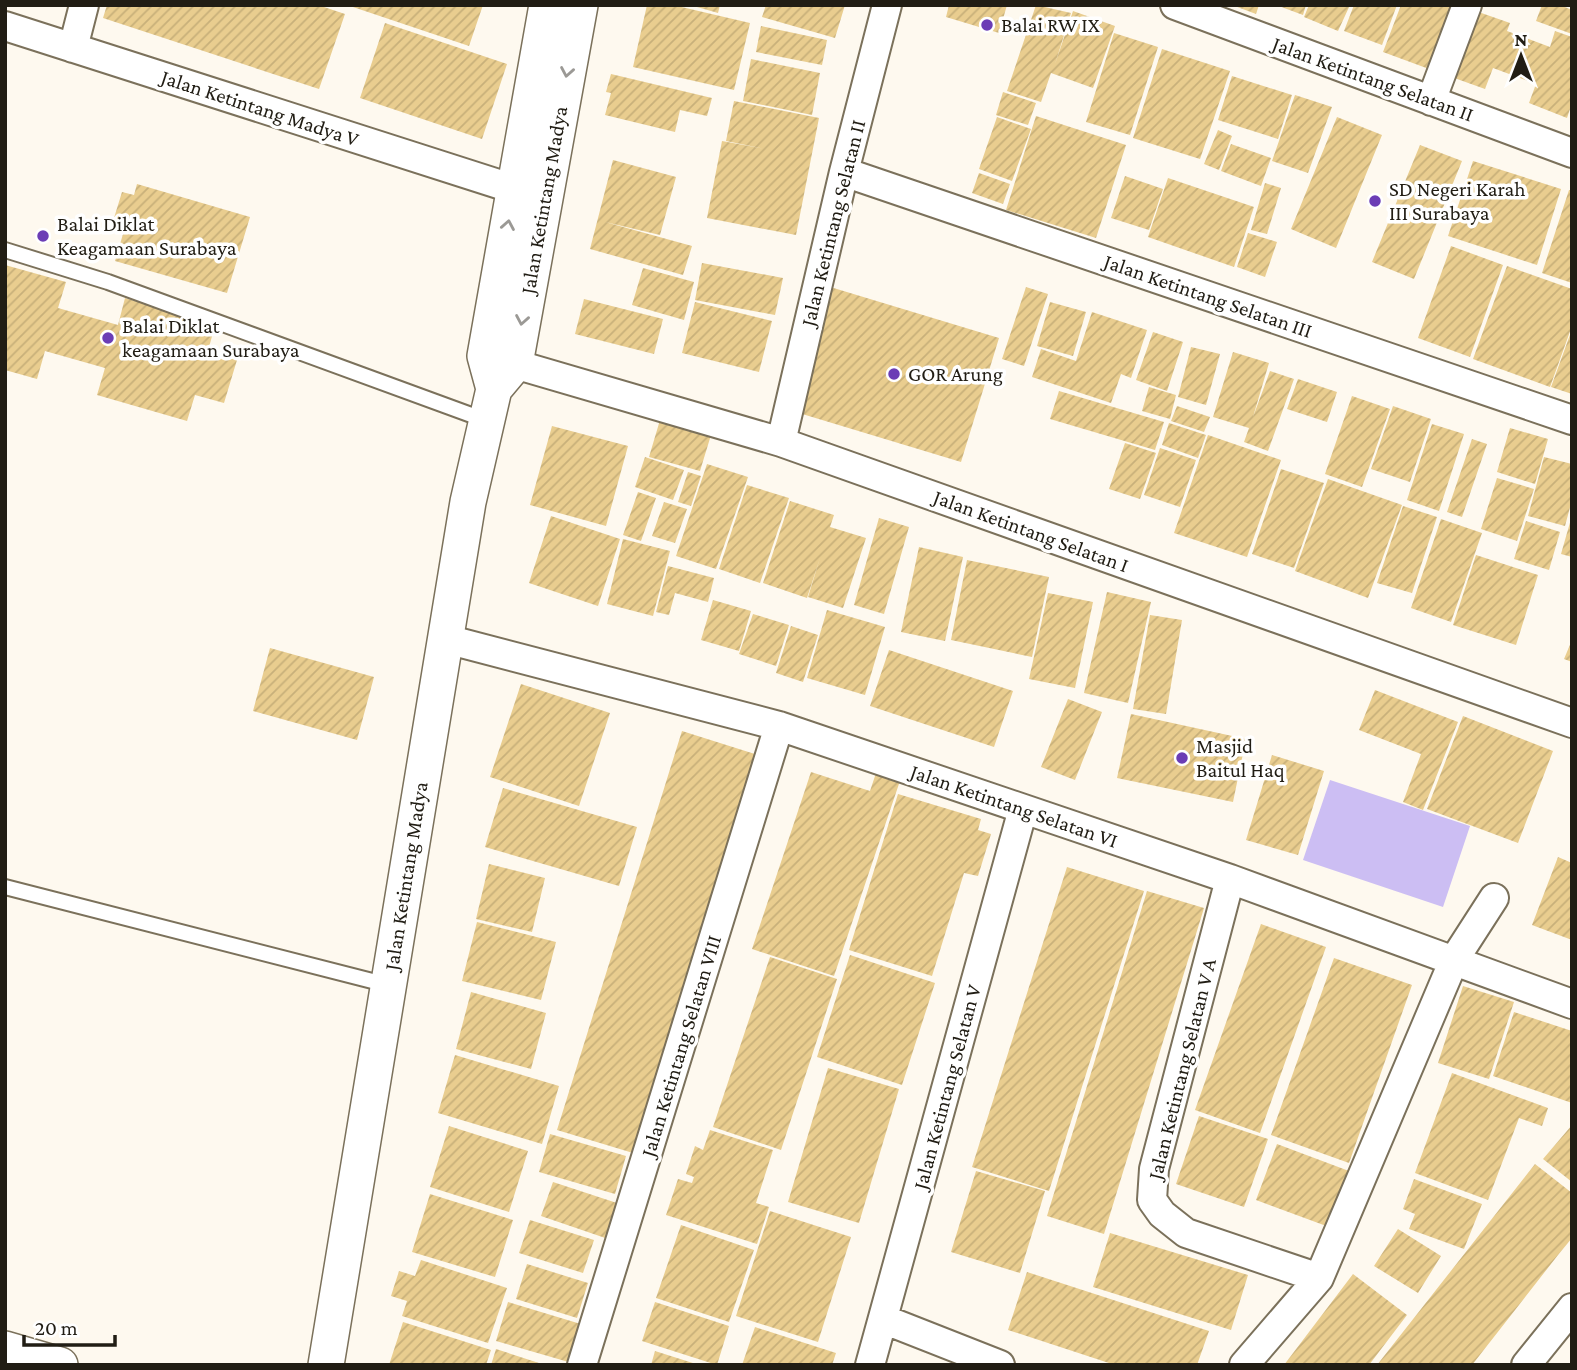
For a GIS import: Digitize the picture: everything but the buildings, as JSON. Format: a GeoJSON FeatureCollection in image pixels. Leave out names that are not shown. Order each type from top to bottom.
{"type":"FeatureCollection","features":[{"type":"Feature","properties":{"kind":"street"},"geometry":{"type":"LineString","coordinates":[[73,48],[84,5]]}},
{"type":"Feature","properties":{"kind":"street","name":"Jalan Ketintang Madya"},"geometry":{"type":"LineString","coordinates":[[495,382],[514,189],[547,5]]}},
{"type":"Feature","properties":{"kind":"street","name":"Jalan Ketintang Madya"},"geometry":{"type":"LineString","coordinates":[[326,1365],[446,639],[495,382],[580,5]]}},
{"type":"Feature","properties":{"kind":"street","name":"Jalan Ketintang Selatan II"},"geometry":{"type":"LineString","coordinates":[[781,442],[844,172],[887,5]]}},
{"type":"Feature","properties":{"kind":"street","name":"Jalan Ketintang Selatan II"},"geometry":{"type":"LineString","coordinates":[[1175,5],[1572,153]]}},
{"type":"Feature","properties":{"kind":"street"},"geometry":{"type":"LineString","coordinates":[[1431,101],[1467,5]]}},
{"type":"Feature","properties":{"kind":"street","name":"Jalan Ketintang Madya V"},"geometry":{"type":"LineString","coordinates":[[5,26],[514,189]]}},
{"type":"Feature","properties":{"kind":"street","name":"Jalan Ketintang Selatan III"},"geometry":{"type":"LineString","coordinates":[[844,172],[1572,420]]}},
{"type":"Feature","properties":{"kind":"street","name":"Jalan Ketintang Selatan I"},"geometry":{"type":"LineString","coordinates":[[495,382],[781,442],[1572,723]]}},
{"type":"Feature","properties":{"kind":"street","name":"Jalan Ketintang Selatan VI"},"geometry":{"type":"LineString","coordinates":[[446,639],[779,726],[1230,878],[1572,1004]]}},
{"type":"Feature","properties":{"kind":"street","name":"Jalan Ketintang Selatan VIII"},"geometry":{"type":"LineString","coordinates":[[582,1365],[779,726]]}},
{"type":"Feature","properties":{"kind":"street","name":"Jalan Ketintang Selatan V"},"geometry":{"type":"LineString","coordinates":[[870,1365],[1023,808]]}},
{"type":"Feature","properties":{"kind":"street","name":"Jalan Ketintang Selatan V A"},"geometry":{"type":"LineString","coordinates":[[1230,878],[1154,1169],[1152,1200],[1162,1214],[1186,1233],[1319,1278]]}},
{"type":"Feature","properties":{"kind":"street"},"geometry":{"type":"LineString","coordinates":[[1244,1365],[1319,1278],[1454,960],[1494,898]]}},
{"type":"Feature","properties":{"kind":"street"},"geometry":{"type":"LineString","coordinates":[[1527,1365],[1572,1308]]}},
{"type":"Feature","properties":{"kind":"street"},"geometry":{"type":"LineString","coordinates":[[883,1319],[1000,1365]]}},
{"type":"Feature","properties":{"kind":"street"},"geometry":{"type":"LineString","coordinates":[[5,1349],[60,1365]]}},
{"type":"Feature","properties":{"kind":"lane"},"geometry":{"type":"LineString","coordinates":[[5,250],[108,282],[495,382]]}},
{"type":"Feature","properties":{"kind":"lane"},"geometry":{"type":"LineString","coordinates":[[5,887],[388,985]]}},
{"type":"Feature","properties":{"kind":"shaded area"},"geometry":{"type":"Polygon","coordinates":[[[1330,780],[1470,826],[1443,907],[1303,860],[1330,780]]]}},
{"type":"Feature","properties":{"kind":"place","name":"Balai RW IX"},"geometry":{"type":"Point","coordinates":[987,25]}},
{"type":"Feature","properties":{"kind":"place","name":"SD Negeri Karah III Surabaya"},"geometry":{"type":"Point","coordinates":[1375,201]}},
{"type":"Feature","properties":{"kind":"place","name":"Balai Diklat Keagamaan Surabaya"},"geometry":{"type":"Point","coordinates":[43,236]}},
{"type":"Feature","properties":{"kind":"place","name":"Balai Diklat keagamaan Surabaya"},"geometry":{"type":"Point","coordinates":[108,338]}},
{"type":"Feature","properties":{"kind":"place","name":"GOR Arung"},"geometry":{"type":"Point","coordinates":[894,374]}},
{"type":"Feature","properties":{"kind":"place","name":"Masjid Baitul Haq"},"geometry":{"type":"Point","coordinates":[1182,758]}}]}
